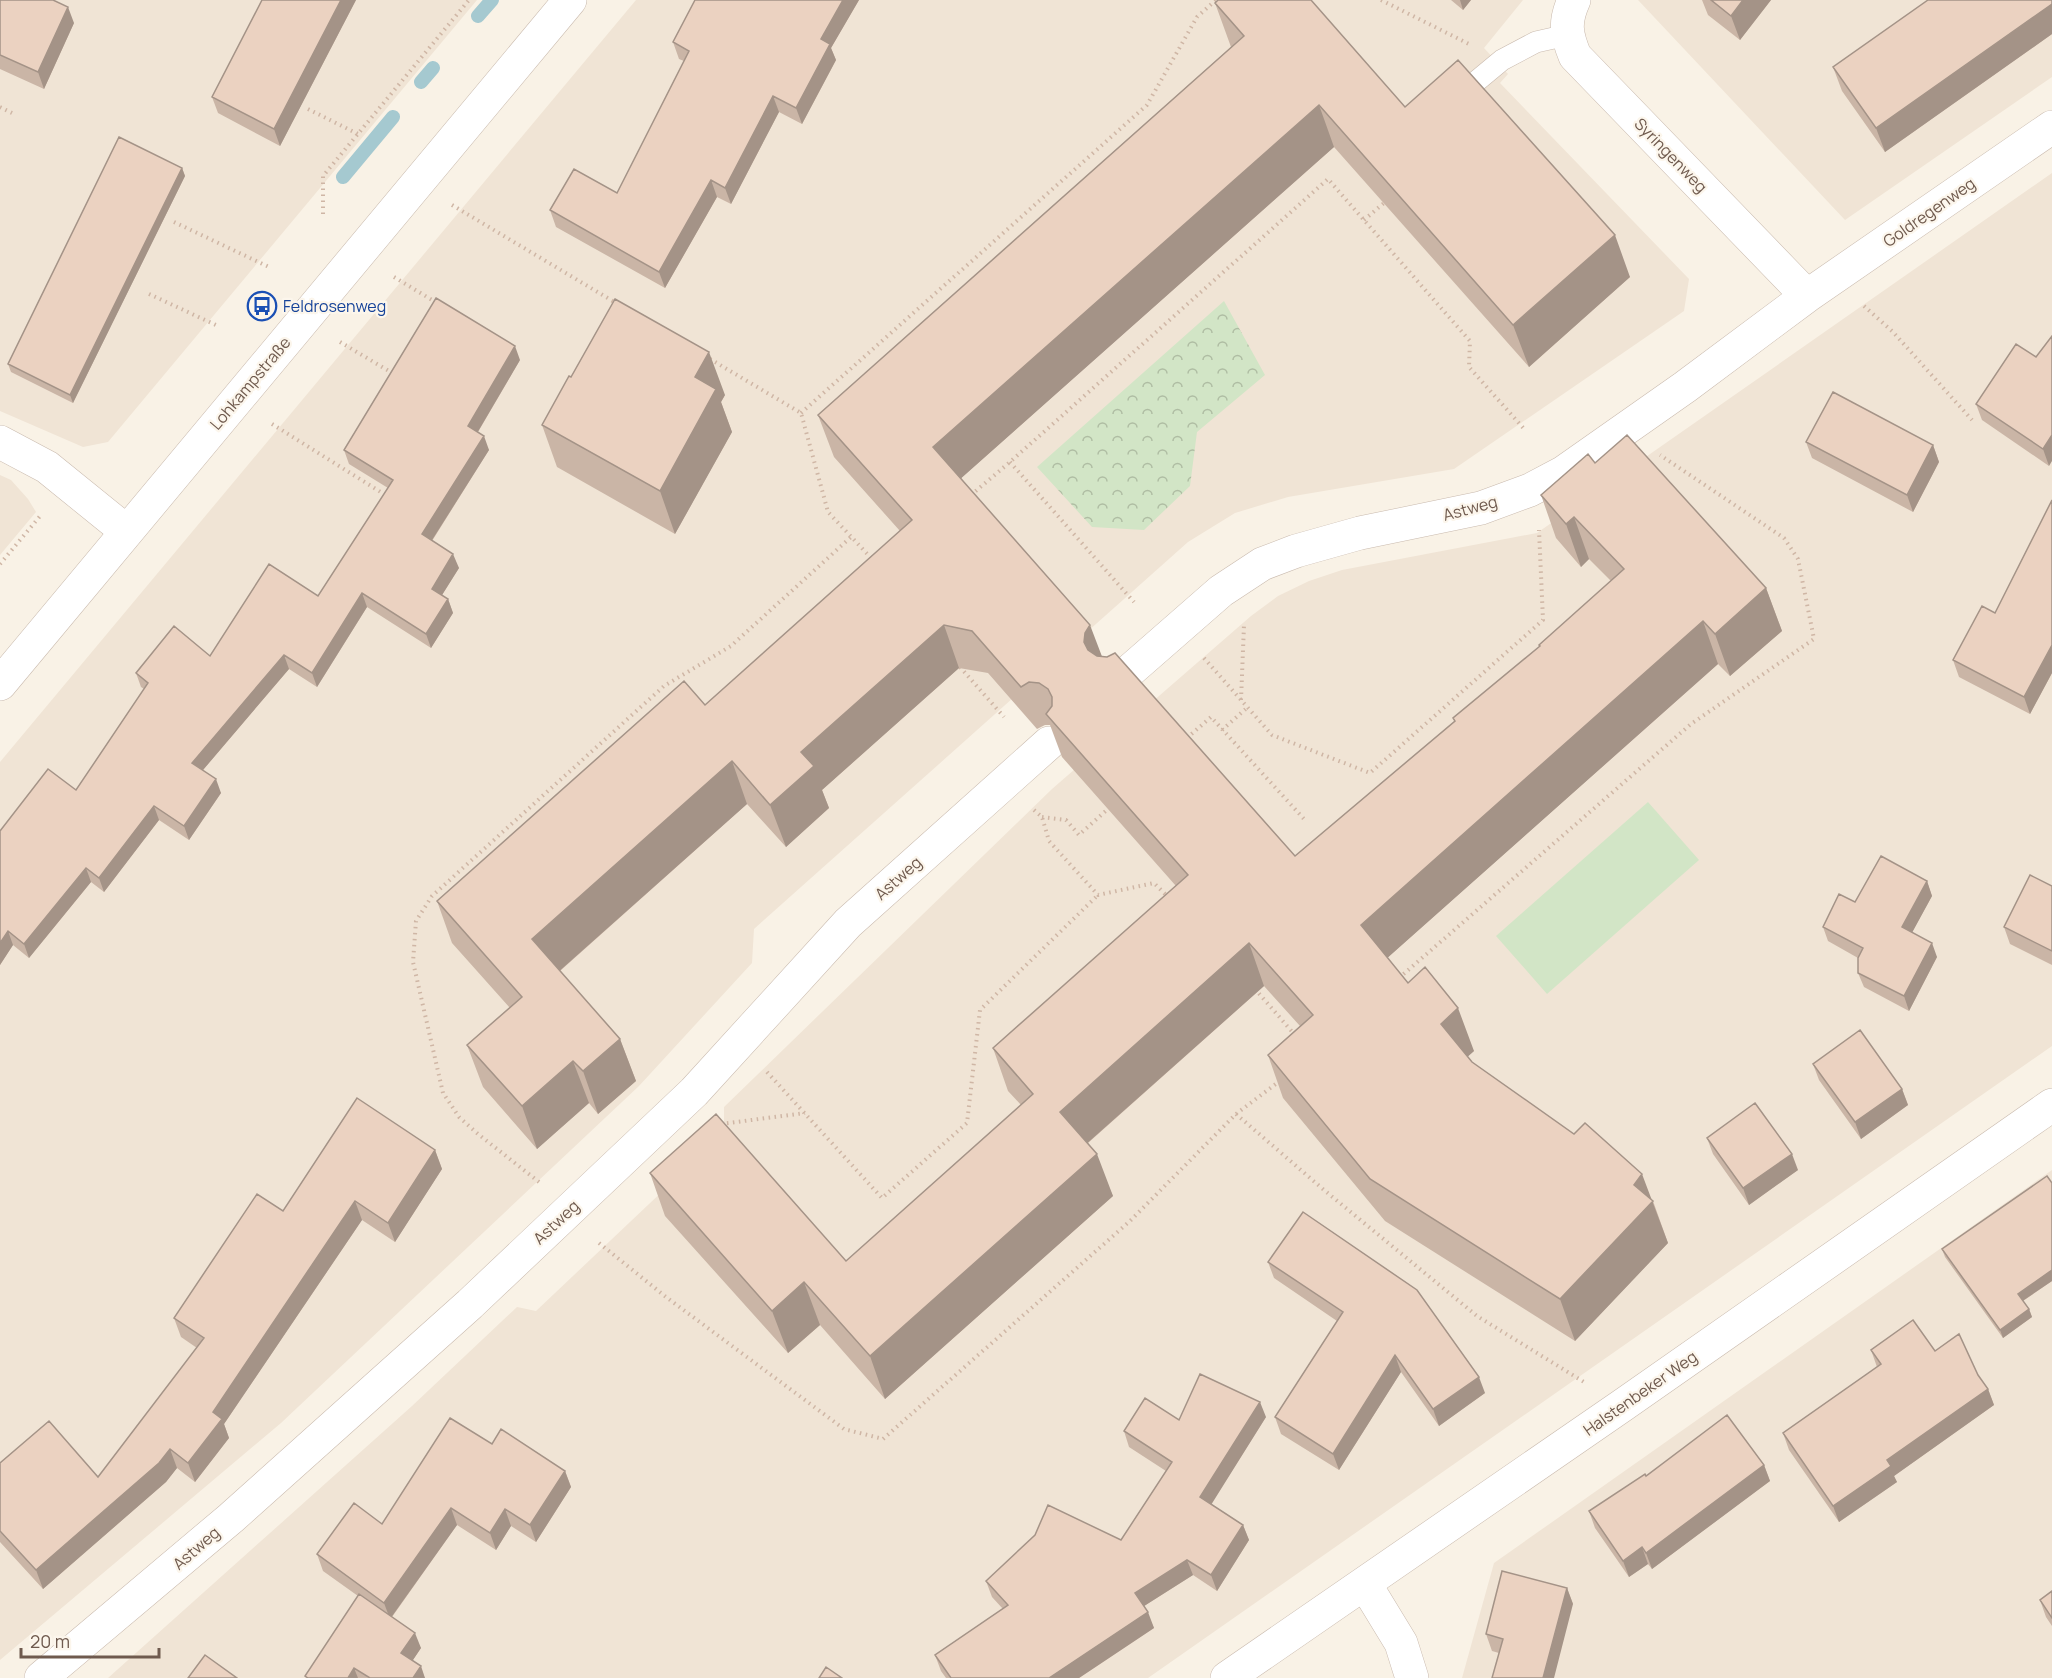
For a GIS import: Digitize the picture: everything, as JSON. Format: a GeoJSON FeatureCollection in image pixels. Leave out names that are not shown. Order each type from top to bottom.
{"type":"FeatureCollection","features":[{"type":"Feature","properties":{"kind":"street","name":"Lohkampstraße"},"geometry":{"type":"LineString","coordinates":[[0,684],[570,0]]}},
{"type":"Feature","properties":{"kind":"street"},"geometry":{"type":"LineString","coordinates":[[1567,35],[1568,13],[1574,0]]}},
{"type":"Feature","properties":{"kind":"street","name":"Syringenweg"},"geometry":{"type":"LineString","coordinates":[[1567,35],[1575,56],[1807,297]]}},
{"type":"Feature","properties":{"kind":"street","name":"Goldregenweg"},"geometry":{"type":"LineString","coordinates":[[1807,297],[2052,128]]}},
{"type":"Feature","properties":{"kind":"street","name":"Astweg"},"geometry":{"type":"LineString","coordinates":[[1118,681],[1221,591],[1262,564],[1296,551],[1360,533],[1481,508],[1530,490],[1556,476],[1685,387],[1807,297]]}},
{"type":"Feature","properties":{"kind":"street"},"geometry":{"type":"LineString","coordinates":[[0,442],[47,467],[126,531]]}},
{"type":"Feature","properties":{"kind":"street","name":"Astweg"},"geometry":{"type":"LineString","coordinates":[[41,1678],[223,1525],[470,1304],[694,1092],[848,923],[1049,743]]}},
{"type":"Feature","properties":{"kind":"street","name":"Halstenbeker Weg"},"geometry":{"type":"LineString","coordinates":[[1227,1678],[2052,1105]]}},
{"type":"Feature","properties":{"kind":"street"},"geometry":{"type":"LineString","coordinates":[[1365,1584],[1401,1643],[1412,1678]]}},
{"type":"Feature","properties":{"kind":"lane"},"geometry":{"type":"LineString","coordinates":[[1437,115],[1502,60],[1536,42],[1567,35]]}},
{"type":"Feature","properties":{"kind":"path"},"geometry":{"type":"LineString","coordinates":[[322,214],[323,176],[470,0]]}},
{"type":"Feature","properties":{"kind":"path"},"geometry":{"type":"LineString","coordinates":[[801,413],[1147,105],[1197,17],[1216,0]]}},
{"type":"Feature","properties":{"kind":"path"},"geometry":{"type":"LineString","coordinates":[[1381,0],[1502,60]]}},
{"type":"Feature","properties":{"kind":"path"},"geometry":{"type":"LineString","coordinates":[[0,107],[12,113]]}},
{"type":"Feature","properties":{"kind":"path"},"geometry":{"type":"LineString","coordinates":[[308,109],[358,134]]}},
{"type":"Feature","properties":{"kind":"path"},"geometry":{"type":"LineString","coordinates":[[969,496],[1328,179],[1470,341],[1469,367],[1526,431]]}},
{"type":"Feature","properties":{"kind":"path"},"geometry":{"type":"LineString","coordinates":[[1364,220],[1384,203]]}},
{"type":"Feature","properties":{"kind":"path"},"geometry":{"type":"LineString","coordinates":[[452,205],[616,303]]}},
{"type":"Feature","properties":{"kind":"path"},"geometry":{"type":"LineString","coordinates":[[174,222],[269,267]]}},
{"type":"Feature","properties":{"kind":"path"},"geometry":{"type":"LineString","coordinates":[[394,277],[443,306]]}},
{"type":"Feature","properties":{"kind":"path"},"geometry":{"type":"LineString","coordinates":[[150,294],[218,326]]}},
{"type":"Feature","properties":{"kind":"path"},"geometry":{"type":"LineString","coordinates":[[1862,305],[1893,332],[1972,420]]}},
{"type":"Feature","properties":{"kind":"path"},"geometry":{"type":"LineString","coordinates":[[340,342],[400,378]]}},
{"type":"Feature","properties":{"kind":"path"},"geometry":{"type":"LineString","coordinates":[[709,358],[801,413],[828,512],[874,562]]}},
{"type":"Feature","properties":{"kind":"path"},"geometry":{"type":"LineString","coordinates":[[272,424],[393,500]]}},
{"type":"Feature","properties":{"kind":"path"},"geometry":{"type":"LineString","coordinates":[[1390,985],[1691,724],[1814,639],[1798,560],[1784,537],[1660,455],[1655,449]]}},
{"type":"Feature","properties":{"kind":"path"},"geometry":{"type":"LineString","coordinates":[[1010,462],[1134,602]]}},
{"type":"Feature","properties":{"kind":"path"},"geometry":{"type":"LineString","coordinates":[[0,564],[43,512]]}},
{"type":"Feature","properties":{"kind":"path"},"geometry":{"type":"LineString","coordinates":[[1197,651],[1272,735],[1370,773],[1543,620],[1539,526]]}},
{"type":"Feature","properties":{"kind":"path"},"geometry":{"type":"LineString","coordinates":[[545,1187],[477,1134],[459,1117],[443,1093],[412,962],[416,921],[432,896],[664,686],[731,646],[851,537]]}},
{"type":"Feature","properties":{"kind":"path"},"geometry":{"type":"LineString","coordinates":[[1241,700],[1244,623]]}},
{"type":"Feature","properties":{"kind":"path"},"geometry":{"type":"LineString","coordinates":[[960,667],[1004,717]]}},
{"type":"Feature","properties":{"kind":"path"},"geometry":{"type":"LineString","coordinates":[[1222,730],[1248,707]]}},
{"type":"Feature","properties":{"kind":"path"},"geometry":{"type":"LineString","coordinates":[[1185,740],[1211,717],[1304,819]]}},
{"type":"Feature","properties":{"kind":"path"},"geometry":{"type":"LineString","coordinates":[[1027,802],[1042,817],[1049,841],[1098,895]]}},
{"type":"Feature","properties":{"kind":"path"},"geometry":{"type":"LineString","coordinates":[[1042,817],[1066,820],[1079,835],[1108,809]]}},
{"type":"Feature","properties":{"kind":"path"},"geometry":{"type":"LineString","coordinates":[[765,1070],[882,1198],[967,1124],[980,1010],[1098,895],[1154,883],[1170,900]]}},
{"type":"Feature","properties":{"kind":"path"},"geometry":{"type":"LineString","coordinates":[[1253,986],[1299,1038]]}},
{"type":"Feature","properties":{"kind":"path"},"geometry":{"type":"LineString","coordinates":[[599,1243],[666,1297],[844,1429],[883,1439],[1130,1221],[1236,1114],[1288,1075]]}},
{"type":"Feature","properties":{"kind":"path"},"geometry":{"type":"LineString","coordinates":[[717,1124],[805,1113]]}},
{"type":"Feature","properties":{"kind":"path"},"geometry":{"type":"LineString","coordinates":[[1236,1114],[1477,1317],[1623,1405]]}},
{"type":"Feature","properties":{"kind":"shaded area"},"geometry":{"type":"Polygon","coordinates":[[[0,0],[477,0],[108,442],[83,447],[0,411],[0,0]]]}},
{"type":"Feature","properties":{"kind":"shaded area"},"geometry":{"type":"Polygon","coordinates":[[[636,0],[1523,0],[1484,48],[1508,74],[1500,83],[1689,279],[1684,311],[1454,469],[1288,497],[1235,513],[1188,542],[754,929],[752,963],[639,1086],[281,1423],[0,1660],[0,762],[636,0]]]}},
{"type":"Feature","properties":{"kind":"shaded area"},"geometry":{"type":"Polygon","coordinates":[[[1638,0],[2052,0],[2052,77],[1845,220],[1638,0]]]}},
{"type":"Feature","properties":{"kind":"shaded area"},"geometry":{"type":"Polygon","coordinates":[[[2052,173],[2052,1046],[1148,1678],[108,1678],[412,1406],[517,1307],[536,1311],[724,1133],[724,1107],[1052,789],[1251,616],[1278,596],[1309,581],[1342,570],[1537,533],[2052,173]]]}},
{"type":"Feature","properties":{"kind":"shaded area"},"geometry":{"type":"Polygon","coordinates":[[[0,475],[11,480],[36,512],[0,555],[0,475]]]}},
{"type":"Feature","properties":{"kind":"shaded area"},"geometry":{"type":"Polygon","coordinates":[[[2052,1170],[2052,1678],[1462,1678],[1494,1563],[2052,1170]]]}},
{"type":"Feature","properties":{"kind":"green space"},"geometry":{"type":"Polygon","coordinates":[[[1224,301],[1265,375],[1197,432],[1190,486],[1144,530],[1092,527],[1037,467],[1224,301]]]}},
{"type":"Feature","properties":{"kind":"green space"},"geometry":{"type":"Polygon","coordinates":[[[1648,802],[1699,860],[1547,994],[1496,936],[1648,802]]]}},
{"type":"Feature","properties":{"kind":"building"},"geometry":{"type":"Polygon","coordinates":[[[0,0],[53,0],[68,7],[38,72],[0,55],[0,0]]]}},
{"type":"Feature","properties":{"kind":"building"},"geometry":{"type":"Polygon","coordinates":[[[262,0],[341,0],[274,129],[212,97],[262,0]]]}},
{"type":"Feature","properties":{"kind":"building"},"geometry":{"type":"Polygon","coordinates":[[[695,0],[843,0],[821,39],[830,44],[796,108],[773,96],[725,188],[711,180],[659,272],[550,210],[574,169],[617,193],[689,51],[673,42],[695,0]]]}},
{"type":"Feature","properties":{"kind":"building"},"geometry":{"type":"Polygon","coordinates":[[[1218,0],[1311,0],[1405,107],[1458,60],[1615,235],[1513,325],[1319,105],[933,447],[1090,625],[1085,633],[1084,642],[1088,650],[1097,656],[1107,657],[1115,653],[1295,856],[1455,721],[1453,718],[1540,646],[1624,569],[1574,517],[1566,524],[1541,495],[1588,454],[1595,463],[1627,435],[1766,588],[1715,634],[1703,621],[1361,925],[1408,983],[1425,967],[1458,1008],[1441,1024],[1472,1062],[1574,1134],[1585,1123],[1642,1174],[1634,1185],[1653,1201],[1560,1299],[1370,1179],[1268,1055],[1313,1015],[1249,943],[1060,1112],[1097,1154],[870,1356],[804,1282],[772,1311],[650,1173],[716,1114],[846,1261],[1033,1094],[993,1048],[1188,875],[1046,714],[1052,706],[1052,697],[1048,689],[1039,683],[1029,682],[1021,687],[972,631],[944,625],[801,752],[814,766],[770,805],[732,761],[532,939],[620,1039],[583,1071],[573,1061],[522,1106],[467,1045],[522,997],[437,901],[684,681],[705,705],[912,520],[818,415],[1244,36],[1215,3],[1218,0]]]}},
{"type":"Feature","properties":{"kind":"building"},"geometry":{"type":"Polygon","coordinates":[[[1711,0],[1743,0],[1731,16],[1711,0]]]}},
{"type":"Feature","properties":{"kind":"building"},"geometry":{"type":"Polygon","coordinates":[[[1928,0],[2052,0],[2052,4],[1876,128],[1833,67],[1928,0]]]}},
{"type":"Feature","properties":{"kind":"building"},"geometry":{"type":"Polygon","coordinates":[[[119,137],[182,168],[70,395],[8,364],[119,137]]]}},
{"type":"Feature","properties":{"kind":"building"},"geometry":{"type":"Polygon","coordinates":[[[436,298],[515,346],[468,426],[484,436],[422,534],[453,554],[432,589],[448,599],[426,634],[362,593],[312,673],[284,655],[192,763],[216,779],[184,826],[154,806],[99,878],[86,868],[24,944],[8,931],[0,943],[0,831],[48,769],[76,790],[148,683],[136,673],[174,626],[210,656],[269,564],[318,596],[393,480],[344,450],[436,298]]]}},
{"type":"Feature","properties":{"kind":"building"},"geometry":{"type":"Polygon","coordinates":[[[615,299],[709,352],[695,377],[716,389],[660,491],[542,425],[615,299]]]}},
{"type":"Feature","properties":{"kind":"building"},"geometry":{"type":"Polygon","coordinates":[[[2052,336],[2052,435],[2043,449],[1976,404],[2016,344],[2036,357],[2052,336]]]}},
{"type":"Feature","properties":{"kind":"building"},"geometry":{"type":"Polygon","coordinates":[[[1833,392],[1933,445],[1907,495],[1806,442],[1833,392]]]}},
{"type":"Feature","properties":{"kind":"building"},"geometry":{"type":"Polygon","coordinates":[[[2052,500],[2052,645],[2024,697],[1953,660],[1982,606],[1995,613],[2052,500]]]}},
{"type":"Feature","properties":{"kind":"building"},"geometry":{"type":"Polygon","coordinates":[[[1881,856],[1927,881],[1902,927],[1932,943],[1904,996],[1858,973],[1858,958],[1863,948],[1823,927],[1839,894],[1855,902],[1881,856]]]}},
{"type":"Feature","properties":{"kind":"building"},"geometry":{"type":"Polygon","coordinates":[[[2030,875],[2052,886],[2052,951],[2004,927],[2030,875]]]}},
{"type":"Feature","properties":{"kind":"building"},"geometry":{"type":"Polygon","coordinates":[[[1860,1030],[1902,1089],[1855,1122],[1813,1064],[1860,1030]]]}},
{"type":"Feature","properties":{"kind":"building"},"geometry":{"type":"Polygon","coordinates":[[[357,1098],[435,1150],[388,1223],[355,1201],[213,1412],[222,1419],[188,1463],[170,1449],[159,1463],[36,1570],[0,1531],[0,1463],[49,1421],[98,1477],[204,1338],[174,1318],[257,1194],[283,1211],[357,1098]]]}},
{"type":"Feature","properties":{"kind":"building"},"geometry":{"type":"Polygon","coordinates":[[[1755,1103],[1792,1154],[1743,1188],[1707,1138],[1755,1103]]]}},
{"type":"Feature","properties":{"kind":"building"},"geometry":{"type":"Polygon","coordinates":[[[2047,1176],[2052,1183],[2052,1270],[2018,1294],[2029,1309],[2000,1330],[1942,1249],[2047,1176]]]}},
{"type":"Feature","properties":{"kind":"building"},"geometry":{"type":"Polygon","coordinates":[[[1303,1212],[1417,1290],[1479,1377],[1433,1409],[1395,1355],[1333,1454],[1275,1417],[1343,1312],[1268,1262],[1303,1212]]]}},
{"type":"Feature","properties":{"kind":"building"},"geometry":{"type":"Polygon","coordinates":[[[1913,1320],[1935,1351],[1959,1334],[1978,1375],[1988,1389],[1887,1460],[1891,1466],[1833,1506],[1783,1433],[1881,1364],[1871,1350],[1913,1320]]]}},
{"type":"Feature","properties":{"kind":"building"},"geometry":{"type":"Polygon","coordinates":[[[1200,1374],[1260,1402],[1200,1497],[1243,1525],[1211,1575],[1187,1560],[1135,1593],[1148,1612],[1049,1678],[951,1678],[935,1655],[1008,1605],[986,1581],[1035,1535],[1048,1505],[1121,1540],[1172,1462],[1124,1431],[1145,1398],[1179,1420],[1200,1374]]]}},
{"type":"Feature","properties":{"kind":"building"},"geometry":{"type":"Polygon","coordinates":[[[1727,1415],[1764,1465],[1646,1553],[1642,1547],[1623,1561],[1589,1511],[1645,1474],[1646,1476],[1727,1415]]]}},
{"type":"Feature","properties":{"kind":"building"},"geometry":{"type":"Polygon","coordinates":[[[450,1418],[492,1444],[501,1429],[565,1471],[530,1525],[505,1509],[490,1533],[451,1508],[384,1603],[317,1554],[354,1503],[382,1524],[450,1418]]]}},
{"type":"Feature","properties":{"kind":"building"},"geometry":{"type":"Polygon","coordinates":[[[1502,1571],[1567,1588],[1543,1678],[1492,1678],[1503,1639],[1486,1634],[1502,1571]]]}},
{"type":"Feature","properties":{"kind":"building"},"geometry":{"type":"Polygon","coordinates":[[[2052,1591],[2052,1618],[2040,1600],[2052,1591]]]}},
{"type":"Feature","properties":{"kind":"building"},"geometry":{"type":"Polygon","coordinates":[[[359,1594],[415,1633],[401,1653],[421,1666],[413,1678],[370,1678],[354,1668],[348,1678],[308,1678],[305,1676],[359,1594]]]}},
{"type":"Feature","properties":{"kind":"building"},"geometry":{"type":"Polygon","coordinates":[[[205,1655],[237,1678],[188,1678],[205,1655]]]}},
{"type":"Feature","properties":{"kind":"building"},"geometry":{"type":"Polygon","coordinates":[[[826,1667],[842,1678],[819,1678],[826,1667]]]}},
{"type":"Feature","properties":{"kind":"waterway"},"geometry":{"type":"LineString","coordinates":[[478,16],[492,0]]}},
{"type":"Feature","properties":{"kind":"waterway"},"geometry":{"type":"LineString","coordinates":[[421,82],[433,68]]}},
{"type":"Feature","properties":{"kind":"waterway"},"geometry":{"type":"LineString","coordinates":[[343,177],[393,117]]}},
{"type":"Feature","properties":{"kind":"place","name":"Feldrosenweg"},"geometry":{"type":"Point","coordinates":[262,306]}}]}
